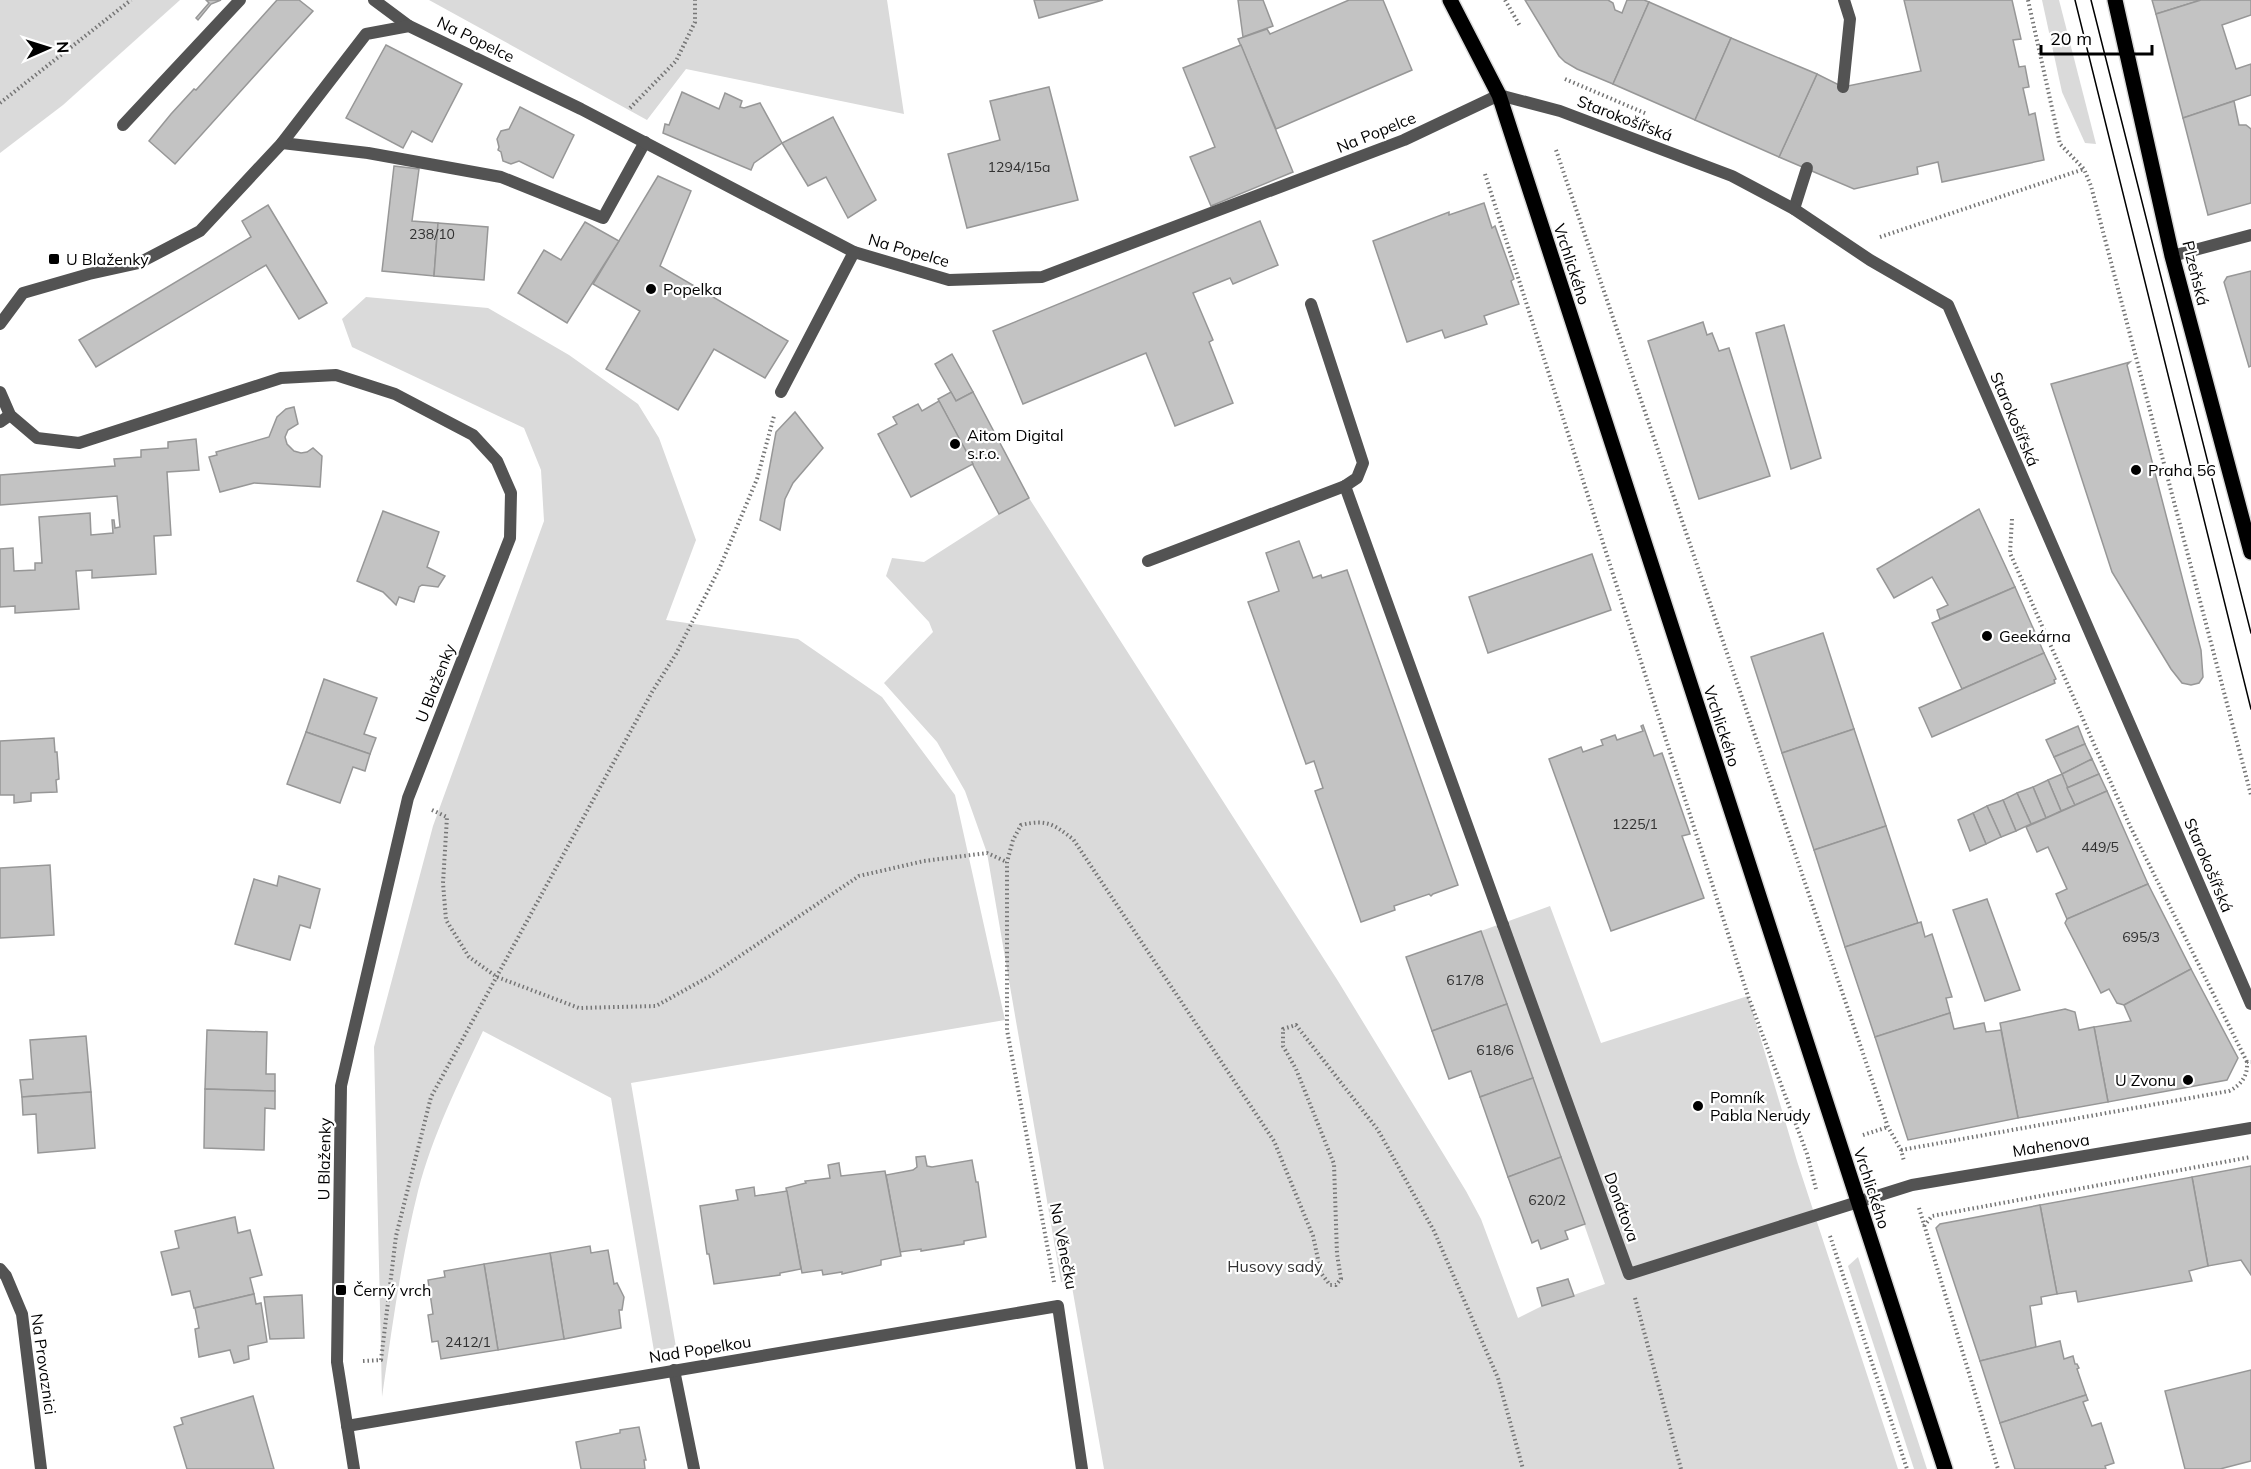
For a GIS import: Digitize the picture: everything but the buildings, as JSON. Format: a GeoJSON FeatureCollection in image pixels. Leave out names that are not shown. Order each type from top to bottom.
{"type":"FeatureCollection","features":[{"type":"Feature","properties":{"kind":"main road","name":"Vrchlického"},"geometry":{"type":"LineString","coordinates":[[1450,0],[1499,95],[1945,1469]]}},
{"type":"Feature","properties":{"kind":"main road","name":"Plzeňská"},"geometry":{"type":"LineString","coordinates":[[2115,0],[2172,256],[2251,552]]}},
{"type":"Feature","properties":{"kind":"street"},"geometry":{"type":"LineString","coordinates":[[123,125],[240,0]]}},
{"type":"Feature","properties":{"kind":"street","name":"Na Popelce"},"geometry":{"type":"LineString","coordinates":[[374,0],[410,26],[613,125],[854,252],[949,280],[1042,277],[1404,140],[1499,95]]}},
{"type":"Feature","properties":{"kind":"street"},"geometry":{"type":"LineString","coordinates":[[1843,87],[1850,19],[1844,0]]}},
{"type":"Feature","properties":{"kind":"street"},"geometry":{"type":"LineString","coordinates":[[0,324],[23,293],[89,274],[139,263],[200,231],[282,143],[366,33],[410,26]]}},
{"type":"Feature","properties":{"kind":"street","name":"Starokošířská"},"geometry":{"type":"LineString","coordinates":[[1499,95],[1560,111],[1732,176],[1794,209],[1870,260],[1947,305],[2251,1004]]}},
{"type":"Feature","properties":{"kind":"street"},"geometry":{"type":"LineString","coordinates":[[282,143],[368,153],[501,177],[603,218],[645,142]]}},
{"type":"Feature","properties":{"kind":"street"},"geometry":{"type":"LineString","coordinates":[[1794,209],[1807,168]]}},
{"type":"Feature","properties":{"kind":"street"},"geometry":{"type":"LineString","coordinates":[[2172,256],[2251,235]]}},
{"type":"Feature","properties":{"kind":"street"},"geometry":{"type":"LineString","coordinates":[[781,392],[854,252]]}},
{"type":"Feature","properties":{"kind":"street"},"geometry":{"type":"LineString","coordinates":[[1148,561],[1345,486],[1357,478],[1363,463],[1311,304]]}},
{"type":"Feature","properties":{"kind":"street","name":"U Blaženky"},"geometry":{"type":"LineString","coordinates":[[0,392],[5,419],[37,438],[79,443],[281,378],[336,375],[395,394],[473,435],[497,461],[511,493],[510,538],[408,798],[341,1086],[337,1362],[354,1469]]}},
{"type":"Feature","properties":{"kind":"street","name":"Donátova"},"geometry":{"type":"LineString","coordinates":[[1345,486],[1629,1274]]}},
{"type":"Feature","properties":{"kind":"street","name":"Mahenova"},"geometry":{"type":"LineString","coordinates":[[1858,1202],[1912,1185],[2251,1128]]}},
{"type":"Feature","properties":{"kind":"street"},"geometry":{"type":"LineString","coordinates":[[1629,1274],[1858,1202]]}},
{"type":"Feature","properties":{"kind":"street","name":"Na Provaznici"},"geometry":{"type":"LineString","coordinates":[[0,1269],[6,1276],[22,1314],[41,1469]]}},
{"type":"Feature","properties":{"kind":"street","name":"Nad Popelkou"},"geometry":{"type":"LineString","coordinates":[[347,1426],[1058,1306]]}},
{"type":"Feature","properties":{"kind":"street","name":"Na Věnečku"},"geometry":{"type":"LineString","coordinates":[[1058,1306],[1082,1469]]}},
{"type":"Feature","properties":{"kind":"street"},"geometry":{"type":"LineString","coordinates":[[674,1370],[694,1469]]}},
{"type":"Feature","properties":{"kind":"path"},"geometry":{"type":"LineString","coordinates":[[0,103],[131,0]]}},
{"type":"Feature","properties":{"kind":"path"},"geometry":{"type":"LineString","coordinates":[[613,125],[676,61],[695,22],[695,0]]}},
{"type":"Feature","properties":{"kind":"path"},"geometry":{"type":"LineString","coordinates":[[1505,0],[1520,26]]}},
{"type":"Feature","properties":{"kind":"path"},"geometry":{"type":"LineString","coordinates":[[2028,0],[2060,144],[2084,169],[2091,186],[2251,795]]}},
{"type":"Feature","properties":{"kind":"path"},"geometry":{"type":"LineString","coordinates":[[1556,150],[1888,1127],[1901,1150],[1998,1469]]}},
{"type":"Feature","properties":{"kind":"path"},"geometry":{"type":"LineString","coordinates":[[1870,260],[1879,237],[2084,169]]}},
{"type":"Feature","properties":{"kind":"path"},"geometry":{"type":"LineString","coordinates":[[1485,174],[1748,996],[1807,1154],[1823,1213],[1906,1469]]}},
{"type":"Feature","properties":{"kind":"path"},"geometry":{"type":"LineString","coordinates":[[337,1362],[381,1360],[396,1236],[431,1097],[652,692],[676,654],[720,567],[758,479],[781,392]]}},
{"type":"Feature","properties":{"kind":"path"},"geometry":{"type":"LineString","coordinates":[[1901,1150],[2229,1091],[2237,1087],[2248,1071],[2249,1062],[2130,826],[2010,553],[2013,512]]}},
{"type":"Feature","properties":{"kind":"path"},"geometry":{"type":"LineString","coordinates":[[408,798],[447,817],[442,883],[446,921],[469,957],[497,977],[579,1008],[656,1006],[710,976],[859,876],[924,861],[987,853],[1006,862],[1021,825],[1039,821],[1054,825],[1073,839],[1274,1141],[1313,1236],[1321,1273],[1330,1285],[1336,1285],[1341,1279],[1337,1254],[1334,1164],[1296,1069],[1282,1046],[1283,1029],[1296,1025],[1378,1130],[1434,1231],[1498,1378],[1523,1469]]}},
{"type":"Feature","properties":{"kind":"path","name":"Na Věnečku"},"geometry":{"type":"LineString","coordinates":[[1006,862],[1007,1030],[1058,1306]]}},
{"type":"Feature","properties":{"kind":"path"},"geometry":{"type":"LineString","coordinates":[[1924,1226],[1932,1216],[2251,1157]]}},
{"type":"Feature","properties":{"kind":"path"},"geometry":{"type":"LineString","coordinates":[[1629,1274],[1681,1469]]}},
{"type":"Feature","properties":{"kind":"green space"},"geometry":{"type":"Polygon","coordinates":[[[0,0],[180,0],[63,105],[0,153],[0,0]]]}},
{"type":"Feature","properties":{"kind":"green space"},"geometry":{"type":"Polygon","coordinates":[[[429,0],[887,0],[904,114],[686,69],[647,120],[429,0]]]}},
{"type":"Feature","properties":{"kind":"green space"},"geometry":{"type":"Polygon","coordinates":[[[2042,0],[2059,0],[2096,144],[2085,143],[2062,92],[2042,0]]]}},
{"type":"Feature","properties":{"kind":"green space"},"geometry":{"type":"Polygon","coordinates":[[[366,297],[488,308],[569,355],[638,404],[659,438],[696,540],[666,620],[798,639],[882,697],[955,795],[1005,1020],[631,1083],[676,1347],[654,1351],[611,1098],[483,1031],[438,1130],[418,1191],[393,1319],[382,1397],[374,1047],[433,826],[544,521],[541,470],[524,428],[352,347],[342,319],[366,297]]]}},
{"type":"Feature","properties":{"kind":"green space","name":"Husovy sady"},"geometry":{"type":"Polygon","coordinates":[[[1029,498],[1338,981],[1466,1191],[1481,1219],[1518,1318],[1542,1306],[1605,1284],[1481,931],[1550,906],[1601,1043],[1748,996],[1797,1161],[1898,1469],[1104,1469],[1071,1281],[1061,1282],[987,853],[965,791],[937,742],[884,683],[933,632],[929,622],[886,576],[892,558],[924,562],[999,514],[1029,498]]]}},
{"type":"Feature","properties":{"kind":"green space"},"geometry":{"type":"Polygon","coordinates":[[[1858,1257],[1927,1469],[1914,1469],[1848,1266],[1858,1257]]]}},
{"type":"Feature","properties":{"kind":"tram line"},"geometry":{"type":"LineString","coordinates":[[2075,0],[2251,709]]}},
{"type":"Feature","properties":{"kind":"tram line"},"geometry":{"type":"LineString","coordinates":[[2091,0],[2251,633]]}},
{"type":"Feature","properties":{"kind":"place","name":"U Blaženky"},"geometry":{"type":"Point","coordinates":[54,259]}},
{"type":"Feature","properties":{"kind":"place","name":"Popelka"},"geometry":{"type":"Point","coordinates":[651,289]}},
{"type":"Feature","properties":{"kind":"place","name":"Aitom Digital s.r.o."},"geometry":{"type":"Point","coordinates":[955,444]}},
{"type":"Feature","properties":{"kind":"place","name":"Praha 56"},"geometry":{"type":"Point","coordinates":[2136,470]}},
{"type":"Feature","properties":{"kind":"place","name":"Geekárna"},"geometry":{"type":"Point","coordinates":[1987,636]}},
{"type":"Feature","properties":{"kind":"place","name":"U Zvonu"},"geometry":{"type":"Point","coordinates":[2188,1080]}},
{"type":"Feature","properties":{"kind":"place","name":"Pomník Pabla Nerudy"},"geometry":{"type":"Point","coordinates":[1698,1106]}},
{"type":"Feature","properties":{"kind":"place","name":"Černý vrch"},"geometry":{"type":"Point","coordinates":[341,1290]}}]}
